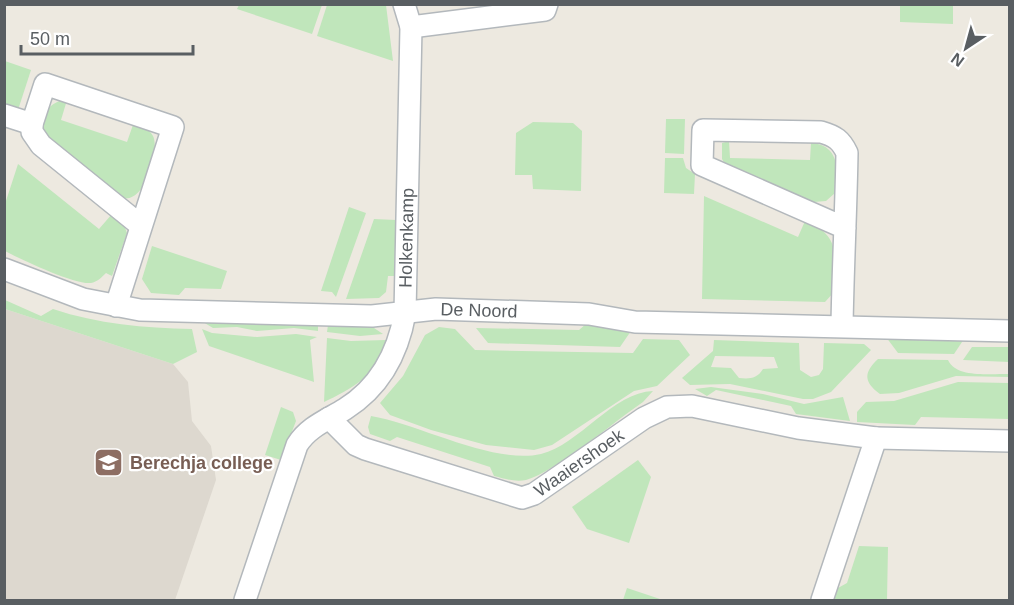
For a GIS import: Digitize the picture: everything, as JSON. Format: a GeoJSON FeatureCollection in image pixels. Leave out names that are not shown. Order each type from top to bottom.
{"type":"FeatureCollection","features":[{"type":"Feature","properties":{"kind":"street","name":"Holkenkamp"},"geometry":{"type":"LineString","coordinates":[[329,418],[356,401],[381,375],[396,351],[405,313],[411,27],[404,4]]}},
{"type":"Feature","properties":{"kind":"street"},"geometry":{"type":"LineString","coordinates":[[411,27],[545,10],[547,4]]}},
{"type":"Feature","properties":{"kind":"street"},"geometry":{"type":"LineString","coordinates":[[116,306],[173,127],[45,84],[32,124],[32,132],[41,145],[140,225]]}},
{"type":"Feature","properties":{"kind":"street"},"geometry":{"type":"LineString","coordinates":[[4,115],[32,124]]}},
{"type":"Feature","properties":{"kind":"street"},"geometry":{"type":"LineString","coordinates":[[842,325],[845,228],[847,153],[843,142],[822,132],[702,130],[702,165],[845,228]]}},
{"type":"Feature","properties":{"kind":"street","name":"De Noord"},"geometry":{"type":"LineString","coordinates":[[4,269],[83,299],[116,306],[166,311],[324,315],[405,313],[436,309],[589,314],[635,322],[842,325],[1010,331]]}},
{"type":"Feature","properties":{"kind":"street","name":"Waaiershoek"},"geometry":{"type":"LineString","coordinates":[[329,418],[356,445],[365,449],[522,498],[534,494],[644,418],[667,407],[692,406],[798,428],[876,438],[1010,441]]}},
{"type":"Feature","properties":{"kind":"street"},"geometry":{"type":"LineString","coordinates":[[245,600],[297,445],[309,430],[329,418]]}},
{"type":"Feature","properties":{"kind":"street"},"geometry":{"type":"LineString","coordinates":[[822,600],[876,438]]}},
{"type":"Feature","properties":{"kind":"shaded area","name":"Berechja college"},"geometry":{"type":"Polygon","coordinates":[[[5,309],[173,364],[188,382],[192,421],[211,446],[216,480],[175,600],[5,600],[5,309]]]}},
{"type":"Feature","properties":{"kind":"green space"},"geometry":{"type":"Polygon","coordinates":[[[239,4],[322,5],[312,34],[237,9],[239,4]]]}},
{"type":"Feature","properties":{"kind":"green space"},"geometry":{"type":"Polygon","coordinates":[[[327,5],[386,5],[393,61],[317,36],[327,5]]]}},
{"type":"Feature","properties":{"kind":"green space"},"geometry":{"type":"Polygon","coordinates":[[[900,5],[953,5],[953,24],[900,22],[900,5]]]}},
{"type":"Feature","properties":{"kind":"green space"},"geometry":{"type":"Polygon","coordinates":[[[5,61],[31,70],[18,110],[5,105],[5,61]]]}},
{"type":"Feature","properties":{"kind":"green space"},"geometry":{"type":"Polygon","coordinates":[[[67,100],[61,120],[127,142],[134,122],[145,127],[153,136],[155,143],[153,163],[138,193],[131,198],[122,198],[49,140],[42,127],[44,118],[47,110],[53,104],[67,100]]]}},
{"type":"Feature","properties":{"kind":"green space"},"geometry":{"type":"Polygon","coordinates":[[[666,119],[685,119],[684,154],[665,153],[666,119]]]}},
{"type":"Feature","properties":{"kind":"green space"},"geometry":{"type":"Polygon","coordinates":[[[533,122],[573,123],[582,131],[581,191],[533,189],[532,175],[515,175],[516,133],[533,122]]]}},
{"type":"Feature","properties":{"kind":"green space"},"geometry":{"type":"Polygon","coordinates":[[[729,141],[730,158],[810,160],[811,143],[820,144],[832,153],[835,160],[837,176],[835,193],[826,201],[814,202],[725,164],[722,159],[722,143],[729,141]]]}},
{"type":"Feature","properties":{"kind":"green space"},"geometry":{"type":"Polygon","coordinates":[[[665,158],[683,158],[686,168],[695,174],[694,194],[664,193],[665,158]]]}},
{"type":"Feature","properties":{"kind":"green space"},"geometry":{"type":"Polygon","coordinates":[[[18,164],[99,229],[112,214],[124,225],[127,233],[112,276],[106,273],[95,282],[83,283],[48,271],[5,251],[5,204],[18,164]]]}},
{"type":"Feature","properties":{"kind":"green space"},"geometry":{"type":"Polygon","coordinates":[[[704,196],[798,237],[805,221],[817,227],[826,234],[834,249],[834,292],[825,302],[702,299],[704,196]]]}},
{"type":"Feature","properties":{"kind":"green space"},"geometry":{"type":"Polygon","coordinates":[[[349,207],[366,213],[336,297],[332,292],[321,291],[349,207]]]}},
{"type":"Feature","properties":{"kind":"green space"},"geometry":{"type":"Polygon","coordinates":[[[374,219],[396,220],[395,276],[388,276],[386,292],[379,298],[346,299],[374,219]]]}},
{"type":"Feature","properties":{"kind":"green space"},"geometry":{"type":"Polygon","coordinates":[[[152,246],[227,271],[221,289],[185,288],[179,295],[151,293],[142,279],[152,246]]]}},
{"type":"Feature","properties":{"kind":"green space"},"geometry":{"type":"Polygon","coordinates":[[[5,300],[41,316],[53,309],[121,324],[192,329],[197,352],[173,364],[5,309],[5,300]]]}},
{"type":"Feature","properties":{"kind":"green space"},"geometry":{"type":"Polygon","coordinates":[[[203,322],[318,326],[318,331],[294,328],[257,331],[237,327],[213,328],[203,322]]]}},
{"type":"Feature","properties":{"kind":"green space"},"geometry":{"type":"Polygon","coordinates":[[[586,324],[631,331],[620,347],[488,343],[476,328],[579,330],[586,324]]]}},
{"type":"Feature","properties":{"kind":"green space"},"geometry":{"type":"Polygon","coordinates":[[[328,325],[371,326],[383,334],[360,336],[327,332],[328,325]]]}},
{"type":"Feature","properties":{"kind":"green space"},"geometry":{"type":"Polygon","coordinates":[[[439,327],[455,329],[475,350],[633,353],[643,339],[679,340],[690,355],[657,386],[634,391],[552,445],[534,450],[486,445],[431,430],[390,415],[380,403],[403,376],[425,335],[439,327]]]}},
{"type":"Feature","properties":{"kind":"green space"},"geometry":{"type":"Polygon","coordinates":[[[202,329],[212,333],[257,337],[296,334],[317,337],[310,340],[314,382],[209,346],[202,329]]]}},
{"type":"Feature","properties":{"kind":"green space"},"geometry":{"type":"Polygon","coordinates":[[[886,337],[964,339],[954,354],[898,353],[886,337]]]}},
{"type":"Feature","properties":{"kind":"green space"},"geometry":{"type":"Polygon","coordinates":[[[327,338],[351,341],[386,340],[379,361],[364,378],[324,402],[327,338]]]}},
{"type":"Feature","properties":{"kind":"green space"},"geometry":{"type":"Polygon","coordinates":[[[714,340],[799,343],[800,370],[811,377],[819,375],[823,369],[824,343],[864,344],[871,350],[831,392],[813,399],[730,384],[690,385],[682,378],[713,351],[714,340]],[[715,356],[711,367],[731,368],[739,378],[749,378],[755,377],[763,369],[778,368],[774,357],[715,356]]]}},
{"type":"Feature","properties":{"kind":"green space"},"geometry":{"type":"Polygon","coordinates":[[[972,347],[1009,347],[1009,362],[963,360],[972,347]]]}},
{"type":"Feature","properties":{"kind":"green space"},"geometry":{"type":"Polygon","coordinates":[[[878,359],[948,360],[952,366],[967,373],[1009,374],[1009,377],[956,376],[899,393],[880,394],[867,377],[878,359]]]}},
{"type":"Feature","properties":{"kind":"green space"},"geometry":{"type":"Polygon","coordinates":[[[958,382],[1009,383],[1009,419],[921,417],[915,425],[857,422],[857,412],[866,402],[894,401],[958,382]]]}},
{"type":"Feature","properties":{"kind":"green space"},"geometry":{"type":"Polygon","coordinates":[[[711,387],[763,394],[804,404],[843,397],[850,421],[796,414],[791,406],[716,390],[707,396],[695,389],[711,387]]]}},
{"type":"Feature","properties":{"kind":"green space"},"geometry":{"type":"Polygon","coordinates":[[[653,391],[643,402],[568,457],[538,475],[522,481],[494,476],[490,467],[397,437],[390,441],[370,434],[368,427],[371,416],[501,454],[522,456],[541,454],[569,440],[624,400],[653,391]]]}},
{"type":"Feature","properties":{"kind":"green space"},"geometry":{"type":"Polygon","coordinates":[[[281,407],[293,412],[296,421],[281,460],[265,455],[281,407]]]}},
{"type":"Feature","properties":{"kind":"green space"},"geometry":{"type":"Polygon","coordinates":[[[638,460],[651,477],[629,543],[587,529],[572,507],[638,460]]]}},
{"type":"Feature","properties":{"kind":"green space"},"geometry":{"type":"Polygon","coordinates":[[[859,546],[888,547],[887,600],[834,600],[838,588],[847,583],[859,546]]]}},
{"type":"Feature","properties":{"kind":"green space"},"geometry":{"type":"Polygon","coordinates":[[[627,588],[663,600],[623,600],[627,588]]]}},
{"type":"Feature","properties":{"kind":"place","name":"Berechja college"},"geometry":{"type":"Point","coordinates":[109,463]}}]}
